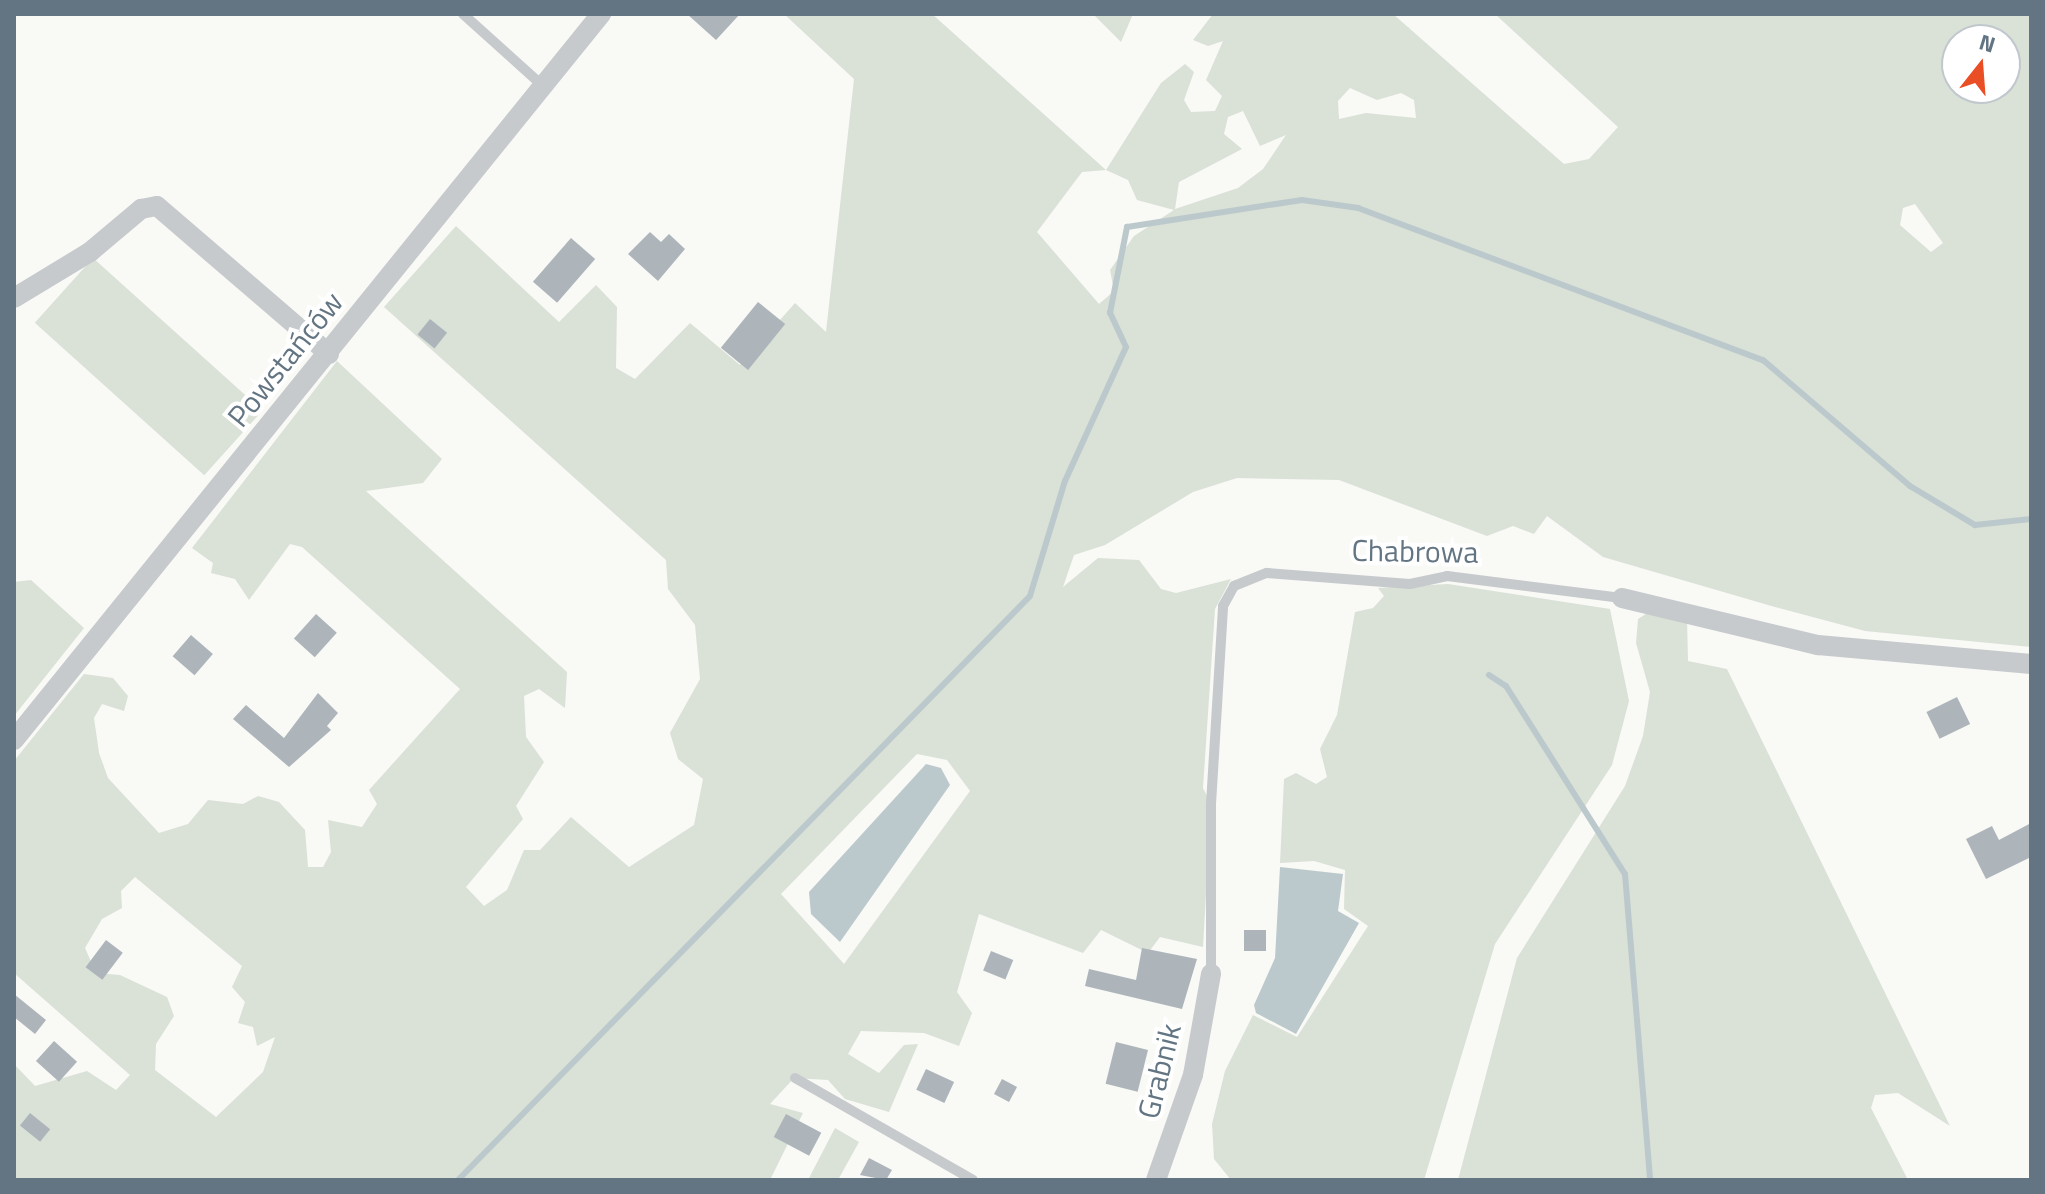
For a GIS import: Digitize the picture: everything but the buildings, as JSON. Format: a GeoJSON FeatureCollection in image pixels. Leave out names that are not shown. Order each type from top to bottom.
{"type":"FeatureCollection","features":[{"type":"Feature","properties":{"kind":"street","name":"Powstańców"},"geometry":{"type":"LineString","coordinates":[[14,740],[601,14]]}},
{"type":"Feature","properties":{"kind":"street"},"geometry":{"type":"LineString","coordinates":[[14,298],[90,252],[141,209],[157,206],[329,354]]}},
{"type":"Feature","properties":{"kind":"street","name":"Chabrowa"},"geometry":{"type":"LineString","coordinates":[[1622,598],[1818,645],[2031,664]]}},
{"type":"Feature","properties":{"kind":"street","name":"Grabnik"},"geometry":{"type":"LineString","coordinates":[[1156,1180],[1193,1075],[1211,974]]}},
{"type":"Feature","properties":{"kind":"lane"},"geometry":{"type":"LineString","coordinates":[[463,14],[543,86]]}},
{"type":"Feature","properties":{"kind":"lane","name":"Chabrowa"},"geometry":{"type":"LineString","coordinates":[[1211,974],[1212,774],[1223,606],[1234,586],[1267,573],[1410,584],[1447,576],[1622,598]]}},
{"type":"Feature","properties":{"kind":"lane"},"geometry":{"type":"LineString","coordinates":[[795,1078],[973,1180]]}},
{"type":"Feature","properties":{"kind":"shaded area"},"geometry":{"type":"Polygon","coordinates":[[[784,14],[932,14],[1106,170],[1161,83],[1185,64],[1194,72],[1184,100],[1191,112],[1215,111],[1222,96],[1206,80],[1223,41],[1208,46],[1193,40],[1213,14],[1393,14],[1564,164],[1589,159],[1618,127],[1495,14],[2031,14],[2031,647],[1865,631],[1775,607],[1603,557],[1547,516],[1534,534],[1513,526],[1487,536],[1339,480],[1237,478],[1193,492],[1105,545],[1074,555],[1063,587],[1098,558],[1139,560],[1161,589],[1176,593],[1231,579],[1215,609],[1203,788],[1211,804],[1203,947],[1160,937],[1148,953],[1101,930],[1083,953],[979,914],[957,992],[972,1013],[959,1046],[924,1033],[861,1031],[848,1054],[879,1073],[904,1045],[918,1044],[889,1112],[845,1099],[828,1080],[794,1078],[770,1104],[803,1113],[770,1180],[14,1180],[14,1064],[35,1086],[87,1071],[116,1090],[130,1075],[14,973],[14,761],[84,674],[113,678],[128,696],[124,711],[102,704],[94,718],[99,753],[108,778],[159,833],[188,824],[208,800],[243,804],[258,796],[279,802],[305,830],[308,867],[323,867],[331,852],[328,820],[362,827],[377,804],[369,790],[460,689],[302,547],[290,544],[249,600],[235,579],[211,573],[213,563],[192,548],[337,361],[442,459],[423,483],[366,491],[567,672],[565,708],[539,689],[524,696],[526,737],[544,762],[516,806],[523,819],[466,887],[484,906],[507,890],[524,850],[540,850],[571,817],[629,867],[694,825],[703,779],[678,759],[670,733],[700,679],[695,625],[668,589],[666,560],[384,307],[456,226],[559,322],[596,285],[617,307],[616,368],[635,379],[690,323],[740,365],[795,303],[826,332],[854,79],[784,14]],[[1350,88],[1338,101],[1339,119],[1366,113],[1416,118],[1414,100],[1401,93],[1377,100],[1350,88]],[[1243,111],[1228,117],[1224,134],[1242,149],[1179,182],[1175,209],[1238,188],[1263,169],[1286,135],[1260,146],[1243,111]],[[1106,170],[1082,172],[1037,232],[1099,304],[1114,291],[1110,270],[1134,236],[1174,210],[1137,200],[1128,180],[1106,170]],[[1915,204],[1903,208],[1900,225],[1931,252],[1943,243],[1915,204]],[[917,754],[781,894],[844,964],[970,791],[947,760],[917,754]],[[135,877],[121,891],[122,908],[102,919],[85,948],[96,973],[120,975],[167,997],[174,1016],[156,1044],[155,1070],[216,1117],[263,1072],[275,1037],[257,1046],[253,1027],[238,1023],[245,1002],[232,987],[242,966],[135,877]]]}},
{"type":"Feature","properties":{"kind":"shaded area"},"geometry":{"type":"Polygon","coordinates":[[[1093,14],[1133,14],[1121,42],[1093,14]]]}},
{"type":"Feature","properties":{"kind":"shaded area"},"geometry":{"type":"Polygon","coordinates":[[[93,258],[262,411],[204,475],[35,323],[93,258]]]}},
{"type":"Feature","properties":{"kind":"shaded area"},"geometry":{"type":"Polygon","coordinates":[[[31,580],[84,628],[14,716],[14,582],[31,580]]]}},
{"type":"Feature","properties":{"kind":"shaded area"},"geometry":{"type":"Polygon","coordinates":[[[1448,584],[1610,609],[1629,701],[1612,765],[1495,944],[1424,1180],[1231,1180],[1214,1159],[1212,1124],[1225,1071],[1253,1015],[1297,1037],[1368,926],[1344,909],[1345,870],[1314,861],[1280,863],[1284,779],[1296,773],[1316,784],[1327,777],[1320,749],[1337,715],[1355,612],[1373,608],[1384,596],[1378,588],[1448,584]]]}},
{"type":"Feature","properties":{"kind":"shaded area"},"geometry":{"type":"Polygon","coordinates":[[[1649,612],[1687,620],[1688,661],[1727,669],[1950,1126],[1898,1093],[1875,1095],[1871,1108],[1908,1180],[1458,1180],[1517,958],[1625,786],[1643,736],[1650,692],[1636,643],[1638,619],[1649,612]]]}},
{"type":"Feature","properties":{"kind":"shaded area"},"geometry":{"type":"Polygon","coordinates":[[[926,764],[941,768],[950,785],[840,942],[811,914],[809,892],[926,764]]]}},
{"type":"Feature","properties":{"kind":"shaded area"},"geometry":{"type":"Polygon","coordinates":[[[1280,867],[1343,874],[1338,911],[1359,923],[1296,1034],[1256,1013],[1254,1005],[1275,958],[1280,867]]]}},
{"type":"Feature","properties":{"kind":"shaded area"},"geometry":{"type":"Polygon","coordinates":[[[835,1128],[859,1142],[838,1180],[808,1180],[835,1128]]]}},
{"type":"Feature","properties":{"kind":"waterway"},"geometry":{"type":"LineString","coordinates":[[458,1180],[1030,596],[1065,481],[1126,347],[1110,313],[1127,227],[1302,200],[1358,208],[1763,360],[1910,486],[1975,525],[2031,519]]}},
{"type":"Feature","properties":{"kind":"waterway"},"geometry":{"type":"LineString","coordinates":[[1489,675],[1506,686],[1625,874],[1650,1180]]}}]}
